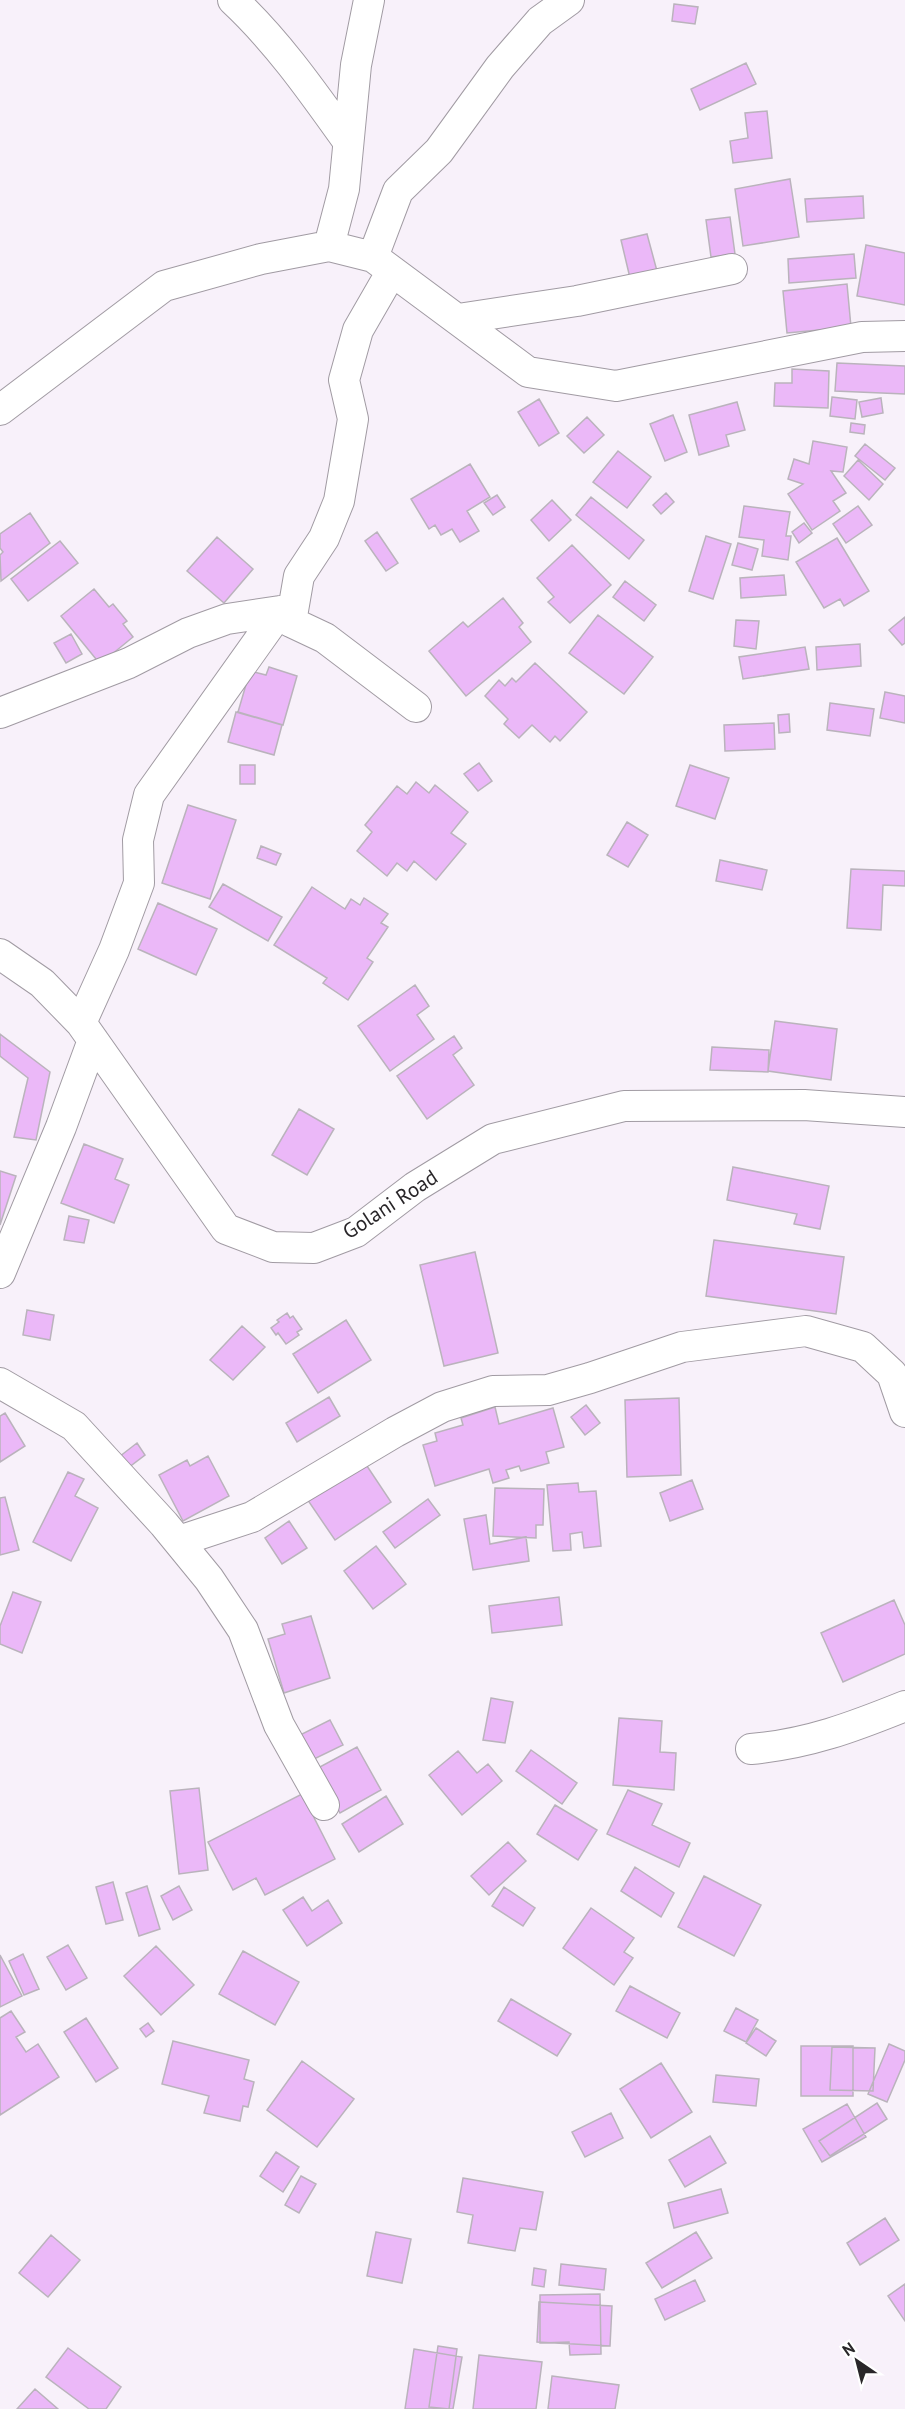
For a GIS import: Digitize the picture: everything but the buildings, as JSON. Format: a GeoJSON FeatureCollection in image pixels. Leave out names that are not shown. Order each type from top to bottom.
{"type":"FeatureCollection","features":[{"type":"Feature","properties":{"kind":"street"},"geometry":{"type":"LineString","coordinates":[[232,0],[261,27],[348,140]]}},
{"type":"Feature","properties":{"kind":"street"},"geometry":{"type":"LineString","coordinates":[[329,246],[344,189],[357,65],[369,0]]}},
{"type":"Feature","properties":{"kind":"street"},"geometry":{"type":"LineString","coordinates":[[0,1273],[61,1127],[87,1031],[139,883],[138,840],[149,795],[286,617],[299,576],[324,538],[339,501],[353,419],[344,380],[358,330],[382,264],[398,191],[439,152],[500,67],[540,21],[569,0]]}},
{"type":"Feature","properties":{"kind":"street"},"geometry":{"type":"LineString","coordinates":[[0,410],[164,286],[261,260],[329,246],[382,264],[528,372],[616,386],[862,337],[905,336]]}},
{"type":"Feature","properties":{"kind":"street"},"geometry":{"type":"LineString","coordinates":[[458,319],[577,301],[732,269]]}},
{"type":"Feature","properties":{"kind":"street"},"geometry":{"type":"LineString","coordinates":[[0,713],[129,663],[188,633],[227,619],[286,617],[325,638],[416,707]]}},
{"type":"Feature","properties":{"kind":"street","name":"Golani Road"},"geometry":{"type":"LineString","coordinates":[[0,954],[42,983],[87,1031],[226,1228],[273,1247],[314,1248],[356,1232],[415,1187],[493,1139],[624,1106],[804,1105],[905,1112]]}},
{"type":"Feature","properties":{"kind":"street"},"geometry":{"type":"LineString","coordinates":[[179,1541],[252,1517],[394,1432],[442,1407],[493,1391],[548,1390],[682,1347],[806,1331],[863,1347],[892,1374],[905,1413]]}},
{"type":"Feature","properties":{"kind":"street"},"geometry":{"type":"LineString","coordinates":[[0,1383],[74,1426],[179,1541],[209,1579],[243,1630],[279,1725],[324,1805]]}},
{"type":"Feature","properties":{"kind":"street"},"geometry":{"type":"LineString","coordinates":[[751,1749],[777,1747],[840,1732],[905,1706]]}}]}
